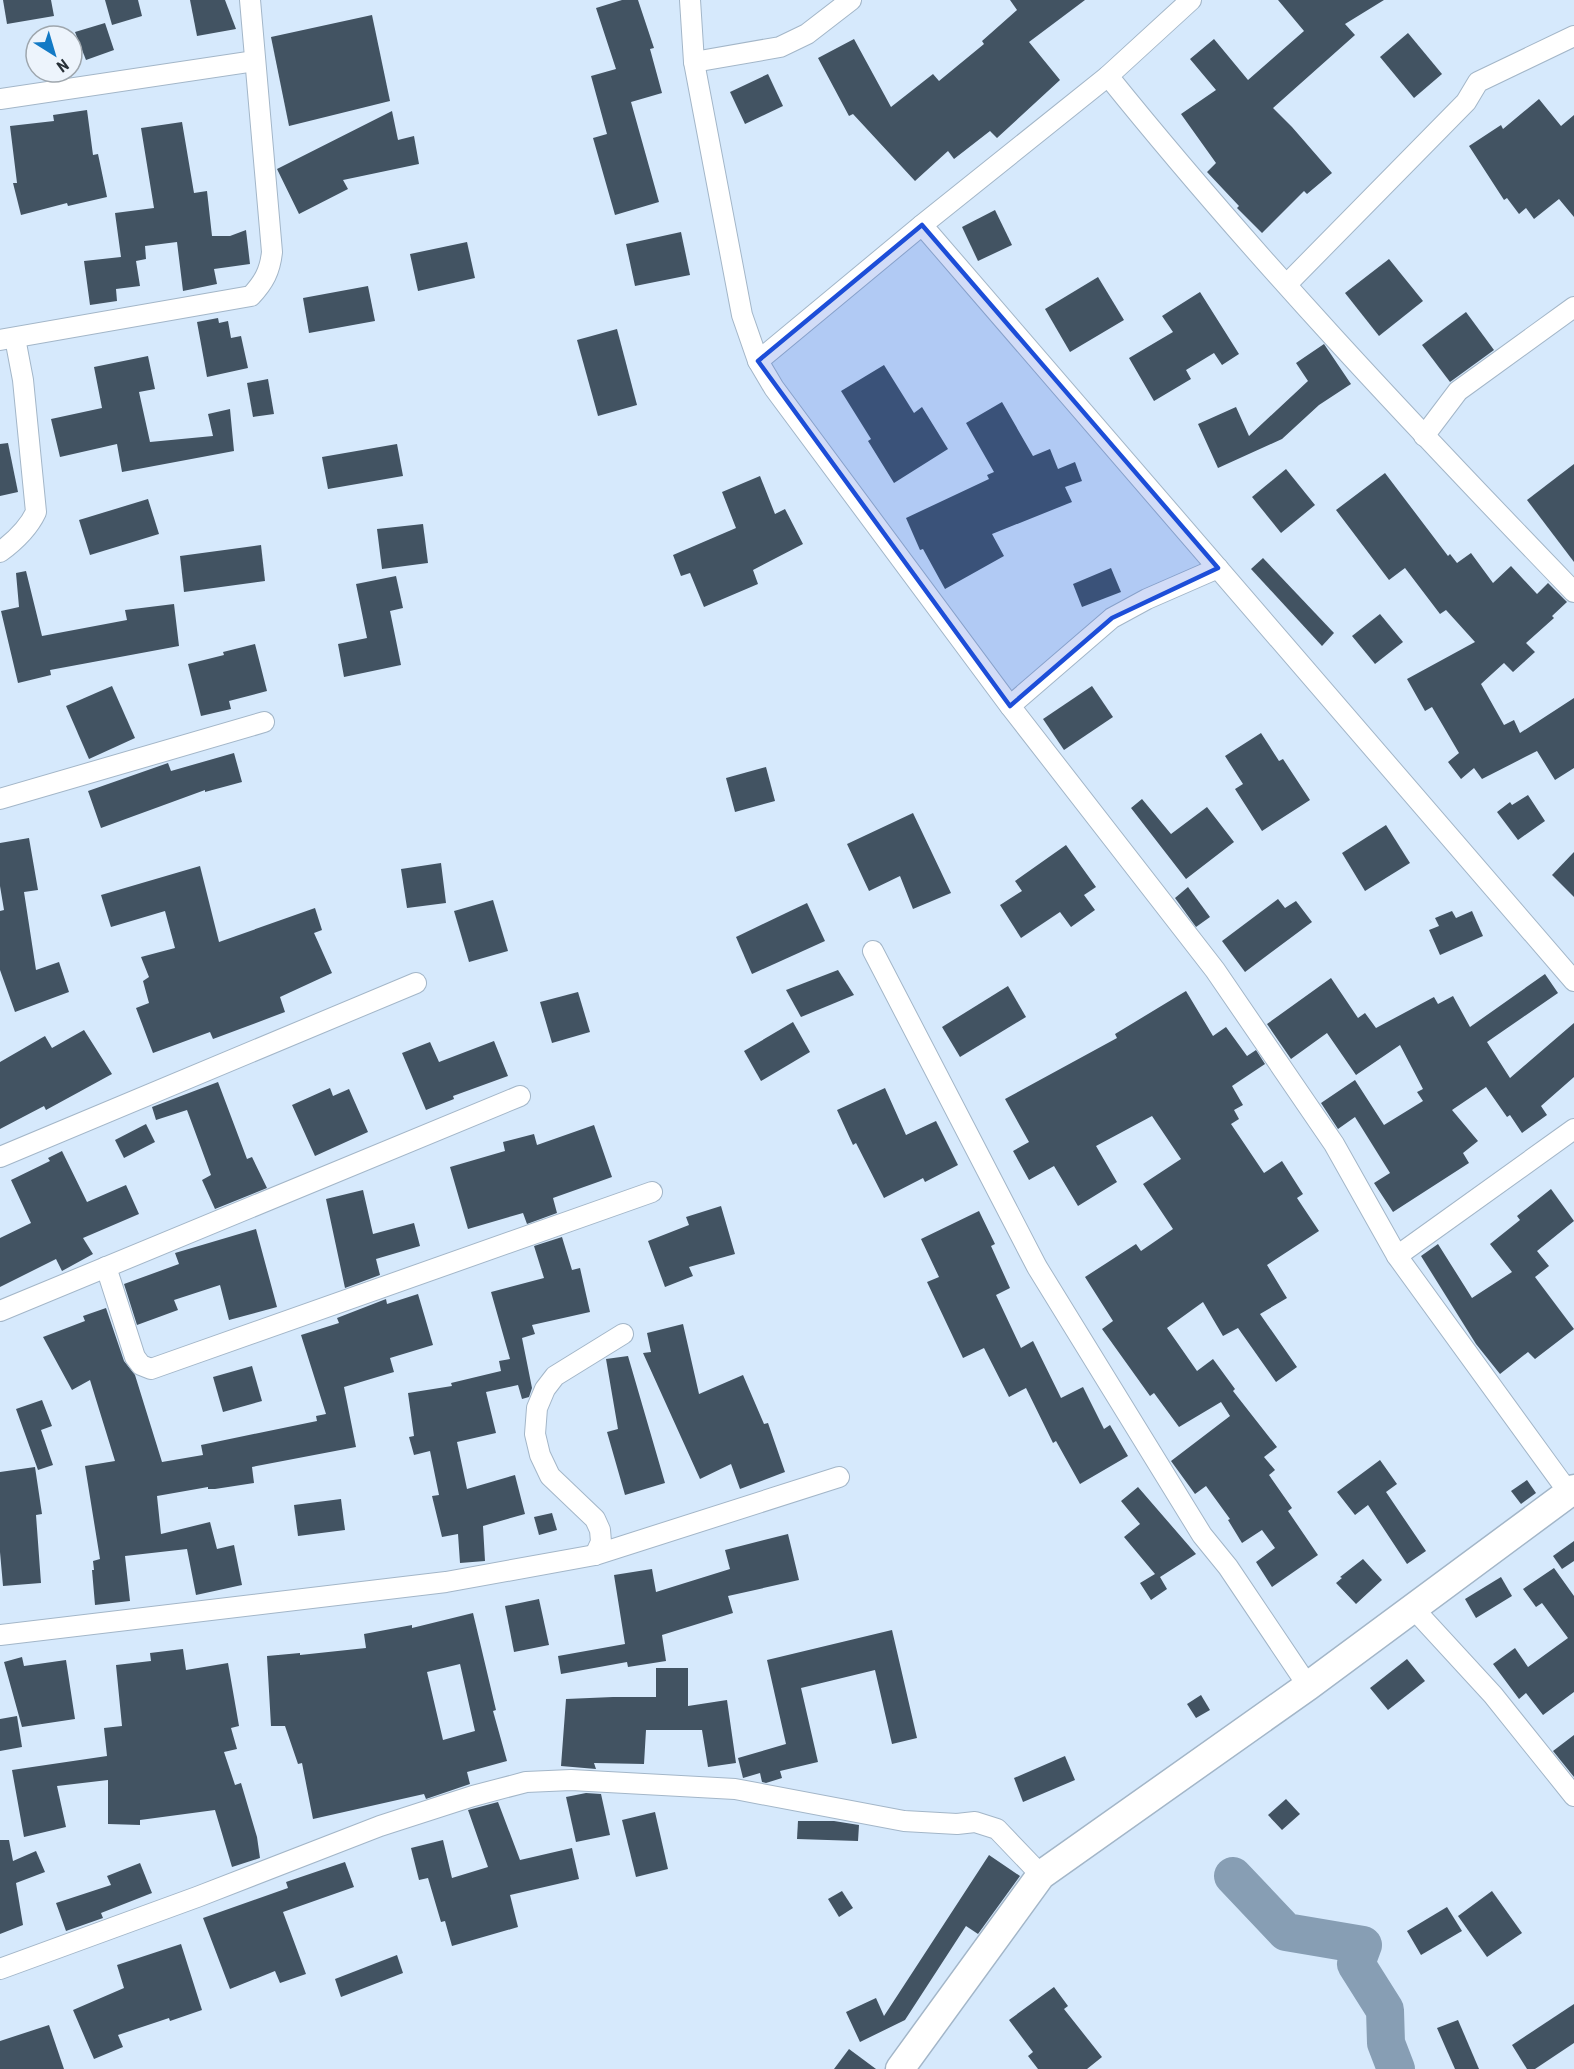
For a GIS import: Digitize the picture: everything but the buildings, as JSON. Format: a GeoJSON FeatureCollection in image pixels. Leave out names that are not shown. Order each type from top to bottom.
{"type":"FeatureCollection","features":[{"type":"Feature","properties":{"kind":"street"},"geometry":{"type":"LineString","coordinates":[[0,552],[31,523],[36,512],[23,380],[7,339],[251,296],[262,284],[270,269],[272,252],[250,0]]}},
{"type":"Feature","properties":{"kind":"street"},"geometry":{"type":"LineString","coordinates":[[690,0],[694,62],[742,315],[758,361],[774,388],[1010,705],[1221,979],[1334,1144],[1397,1256],[1571,1491],[1308,1686],[1041,1875],[900,2069]]}},
{"type":"Feature","properties":{"kind":"street"},"geometry":{"type":"LineString","coordinates":[[694,62],[780,47],[807,34],[851,0]]}},
{"type":"Feature","properties":{"kind":"street"},"geometry":{"type":"LineString","coordinates":[[758,361],[922,225],[1108,76],[1191,0]]}},
{"type":"Feature","properties":{"kind":"street"},"geometry":{"type":"LineString","coordinates":[[1287,284],[1466,102],[1478,82],[1574,36]]}},
{"type":"Feature","properties":{"kind":"street"},"geometry":{"type":"LineString","coordinates":[[0,99],[255,62]]}},
{"type":"Feature","properties":{"kind":"street"},"geometry":{"type":"LineString","coordinates":[[1108,76],[1176,161],[1424,436],[1574,592]]}},
{"type":"Feature","properties":{"kind":"street"},"geometry":{"type":"LineString","coordinates":[[922,225],[1574,981]]}},
{"type":"Feature","properties":{"kind":"street"},"geometry":{"type":"LineString","coordinates":[[1424,436],[1458,390],[1574,307]]}},
{"type":"Feature","properties":{"kind":"street"},"geometry":{"type":"LineString","coordinates":[[1010,705],[1090,635],[1113,618],[1147,599],[1218,568]]}},
{"type":"Feature","properties":{"kind":"street"},"geometry":{"type":"LineString","coordinates":[[0,799],[264,722]]}},
{"type":"Feature","properties":{"kind":"street"},"geometry":{"type":"LineString","coordinates":[[873,951],[1036,1267],[1202,1535],[1228,1567],[1308,1686]]}},
{"type":"Feature","properties":{"kind":"street"},"geometry":{"type":"LineString","coordinates":[[0,1157],[416,983]]}},
{"type":"Feature","properties":{"kind":"street"},"geometry":{"type":"LineString","coordinates":[[0,1311],[520,1096]]}},
{"type":"Feature","properties":{"kind":"street"},"geometry":{"type":"LineString","coordinates":[[1397,1256],[1574,1129]]}},
{"type":"Feature","properties":{"kind":"street"},"geometry":{"type":"LineString","coordinates":[[106,1267],[135,1356],[141,1365],[151,1369],[652,1192]]}},
{"type":"Feature","properties":{"kind":"street"},"geometry":{"type":"LineString","coordinates":[[595,1555],[601,1542],[596,1519],[578,1505],[550,1476],[540,1455],[535,1434],[537,1408],[545,1389],[555,1376],[623,1334]]}},
{"type":"Feature","properties":{"kind":"street"},"geometry":{"type":"LineString","coordinates":[[0,1635],[446,1582],[595,1555],[839,1477]]}},
{"type":"Feature","properties":{"kind":"street"},"geometry":{"type":"LineString","coordinates":[[1413,1608],[1493,1695],[1574,1796]]}},
{"type":"Feature","properties":{"kind":"street"},"geometry":{"type":"LineString","coordinates":[[0,1969],[380,1826],[473,1796],[526,1782],[571,1780],[735,1789],[904,1821],[957,1824],[975,1822],[998,1829],[1041,1875]]}},
{"type":"Feature","properties":{"kind":"highlighted area"},"geometry":{"type":"Polygon","coordinates":[[[922,225],[1218,568],[1112,618],[1010,706],[758,361],[922,225]]]}},
{"type":"Feature","properties":{"kind":"waterway"},"geometry":{"type":"LineString","coordinates":[[1233,1876],[1286,1932],[1363,1945],[1356,1964],[1385,2010],[1386,2043],[1396,2069]]}}]}
